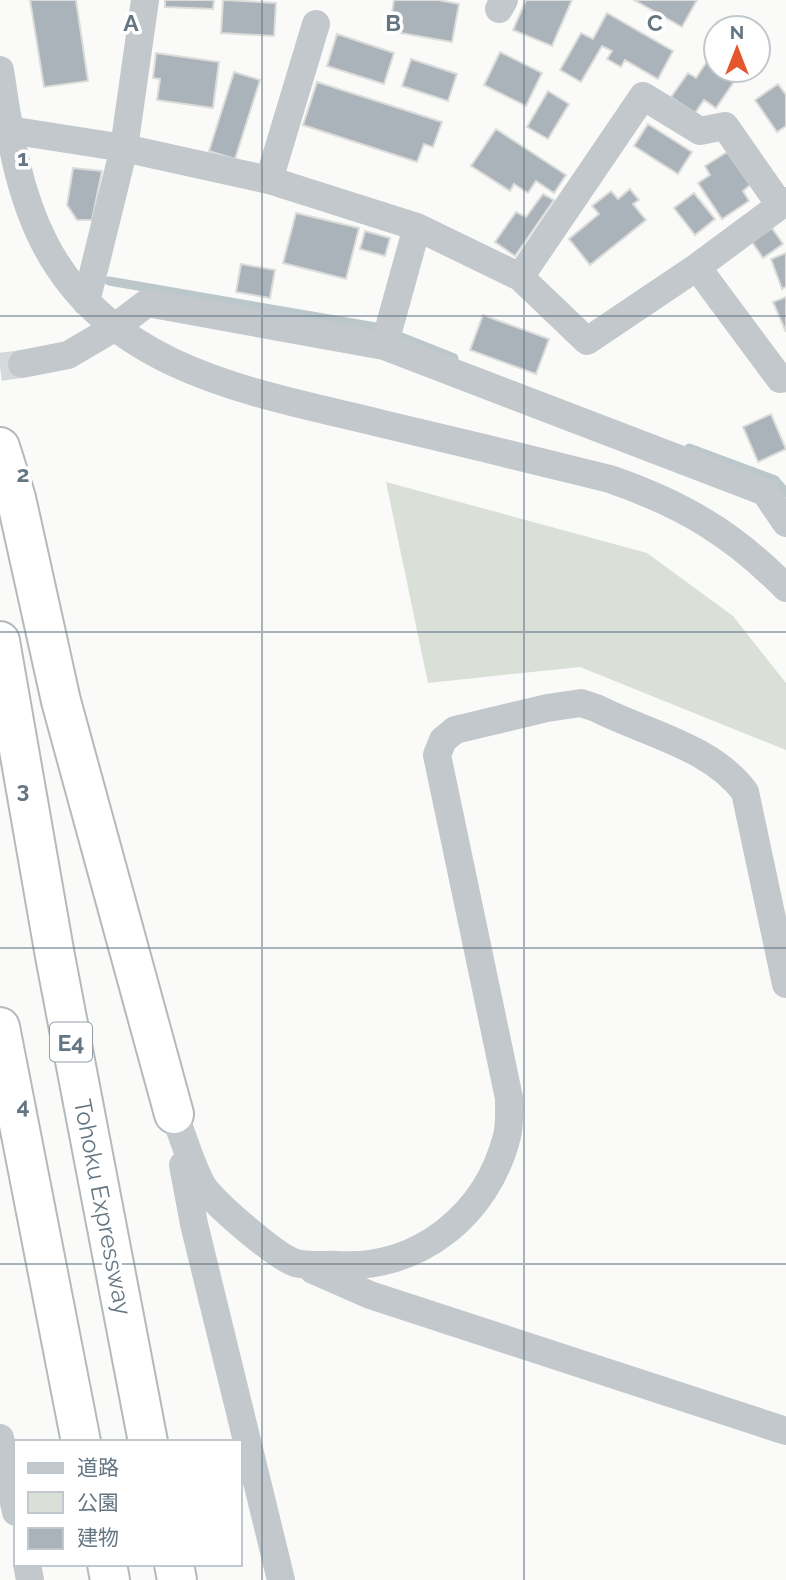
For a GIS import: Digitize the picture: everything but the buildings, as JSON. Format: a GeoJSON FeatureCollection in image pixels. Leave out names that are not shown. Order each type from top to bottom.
{"type":"FeatureCollection","features":[{"type":"Feature","properties":{"kind":"highway"},"geometry":{"type":"LineString","coordinates":[[0,447],[16,498],[61,701],[174,1114]]}},
{"type":"Feature","properties":{"kind":"highway","name":"Tohoku Expressway"},"geometry":{"type":"LineString","coordinates":[[0,641],[55,956],[148,1440]]}},
{"type":"Feature","properties":{"kind":"highway"},"geometry":{"type":"LineString","coordinates":[[0,1027],[81,1440]]}},
{"type":"Feature","properties":{"kind":"street"},"geometry":{"type":"LineString","coordinates":[[86,302],[124,148],[145,0]]}},
{"type":"Feature","properties":{"kind":"street"},"geometry":{"type":"LineString","coordinates":[[269,180],[316,24]]}},
{"type":"Feature","properties":{"kind":"street"},"geometry":{"type":"LineString","coordinates":[[0,70],[9,130],[23,193],[46,246],[86,302],[114,328],[157,355],[247,391],[610,479],[661,496],[702,518],[746,549],[786,588]]}},
{"type":"Feature","properties":{"kind":"street"},"geometry":{"type":"LineString","coordinates":[[9,130],[124,148],[269,180],[417,226],[520,277],[587,341],[697,267],[783,203],[725,126],[700,131],[643,96],[520,277]]}},
{"type":"Feature","properties":{"kind":"street"},"geometry":{"type":"LineString","coordinates":[[384,346],[417,226]]}},
{"type":"Feature","properties":{"kind":"street"},"geometry":{"type":"LineString","coordinates":[[697,267],[780,379],[786,378]]}},
{"type":"Feature","properties":{"kind":"street"},"geometry":{"type":"LineString","coordinates":[[22,364],[68,355],[114,328],[147,303],[384,346],[765,492],[786,523]]}},
{"type":"Feature","properties":{"kind":"street"},"geometry":{"type":"LineString","coordinates":[[294,1262],[354,1266],[399,1256],[442,1236],[477,1204],[495,1170],[507,1134],[509,1098],[437,755],[443,740],[455,730],[547,708],[581,703],[696,753],[734,777],[746,792],[786,984]]}},
{"type":"Feature","properties":{"kind":"street"},"geometry":{"type":"LineString","coordinates":[[174,1114],[202,1186],[242,1225],[294,1262],[370,1295],[786,1431]]}},
{"type":"Feature","properties":{"kind":"street"},"geometry":{"type":"LineString","coordinates":[[174,1114],[194,1224],[281,1580]]}},
{"type":"Feature","properties":{"kind":"street"},"geometry":{"type":"LineString","coordinates":[[0,1438],[14,1503]]}},
{"type":"Feature","properties":{"kind":"green space"},"geometry":{"type":"Polygon","coordinates":[[[386,482],[647,553],[733,616],[786,683],[786,750],[580,667],[428,683],[386,482]]]}},
{"type":"Feature","properties":{"kind":"waterway"},"geometry":{"type":"LineString","coordinates":[[109,281],[376,327],[454,358]]}},
{"type":"Feature","properties":{"kind":"waterway"},"geometry":{"type":"LineString","coordinates":[[689,448],[775,480],[786,493]]}},
{"type":"Feature","properties":{"kind":"tunnel"},"geometry":{"type":"LineString","coordinates":[[0,367],[22,364]]}}]}
